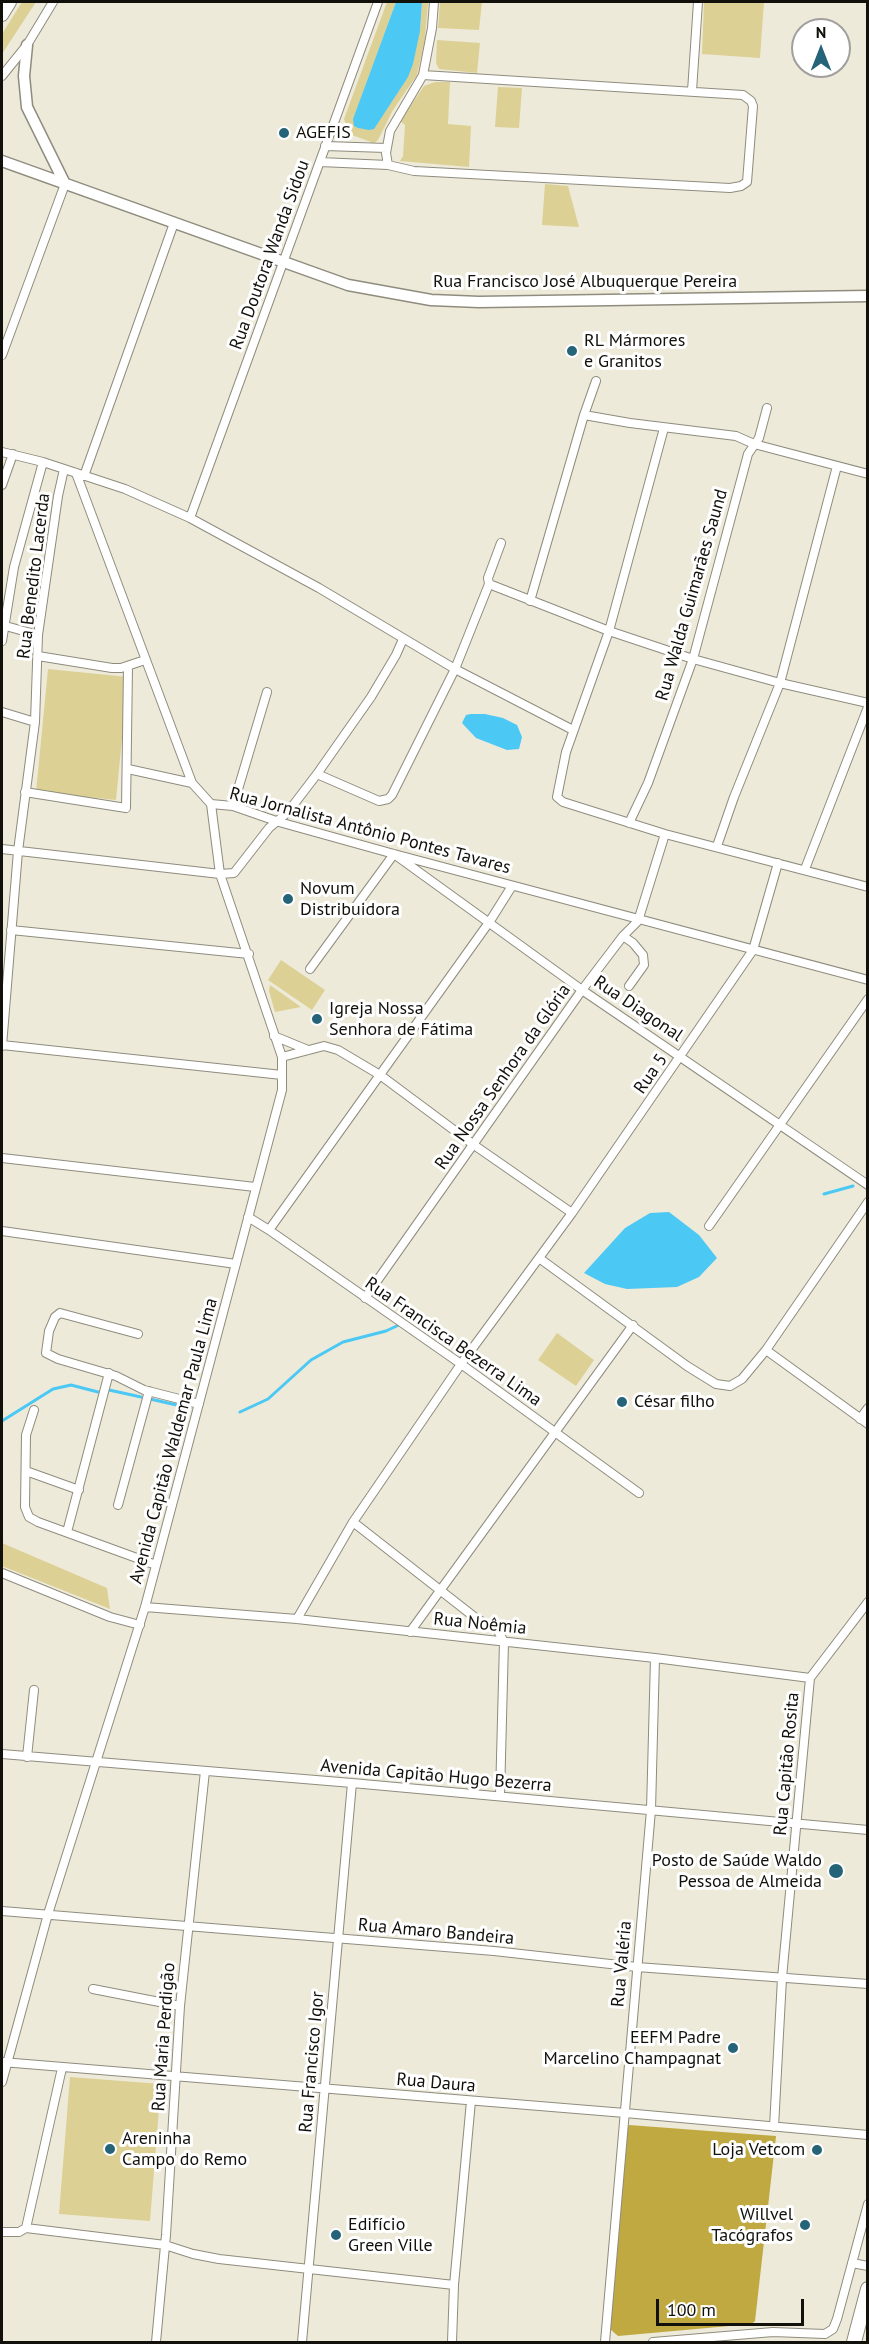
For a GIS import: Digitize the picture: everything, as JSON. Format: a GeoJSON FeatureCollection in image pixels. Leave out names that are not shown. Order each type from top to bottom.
{"type":"FeatureCollection","features":[{"type":"Feature","properties":{"kind":"highway"},"geometry":{"type":"LineString","coordinates":[[854,2343],[867,2289]]}},
{"type":"Feature","properties":{"kind":"main road"},"geometry":{"type":"LineString","coordinates":[[2,15],[10,2]]}},
{"type":"Feature","properties":{"kind":"main road"},"geometry":{"type":"LineString","coordinates":[[27,45],[24,76],[27,107],[65,184]]}},
{"type":"Feature","properties":{"kind":"main road","name":"Rua Francisco José Albuquerque Pereira"},"geometry":{"type":"LineString","coordinates":[[2,161],[348,285],[431,300],[525,302],[867,296]]}},
{"type":"Feature","properties":{"kind":"street"},"geometry":{"type":"LineString","coordinates":[[2,76],[27,45],[53,2]]}},
{"type":"Feature","properties":{"kind":"street","name":"Rua Doutora Wanda Sidou"},"geometry":{"type":"LineString","coordinates":[[190,518],[378,2]]}},
{"type":"Feature","properties":{"kind":"street"},"geometry":{"type":"LineString","coordinates":[[388,165],[386,148],[390,131],[423,75],[432,28],[434,2]]}},
{"type":"Feature","properties":{"kind":"street"},"geometry":{"type":"LineString","coordinates":[[692,91],[698,2]]}},
{"type":"Feature","properties":{"kind":"street"},"geometry":{"type":"LineString","coordinates":[[320,162],[388,165],[414,171],[730,188],[747,182],[753,106],[748,97],[743,95],[423,75]]}},
{"type":"Feature","properties":{"kind":"street"},"geometry":{"type":"LineString","coordinates":[[325,146],[386,148]]}},
{"type":"Feature","properties":{"kind":"street"},"geometry":{"type":"LineString","coordinates":[[2,355],[65,184]]}},
{"type":"Feature","properties":{"kind":"street"},"geometry":{"type":"LineString","coordinates":[[80,474],[174,223]]}},
{"type":"Feature","properties":{"kind":"street"},"geometry":{"type":"LineString","coordinates":[[530,600],[596,381]]}},
{"type":"Feature","properties":{"kind":"street","name":"Rua Walda Guimarães Saund"},"geometry":{"type":"LineString","coordinates":[[629,823],[648,783],[693,659],[748,454],[759,438],[767,408]]}},
{"type":"Feature","properties":{"kind":"street"},"geometry":{"type":"LineString","coordinates":[[584,415],[664,428],[736,436],[754,444],[867,474]]}},
{"type":"Feature","properties":{"kind":"street"},"geometry":{"type":"LineString","coordinates":[[664,428],[609,632],[573,729],[557,797],[562,802],[665,834],[867,887]]}},
{"type":"Feature","properties":{"kind":"street"},"geometry":{"type":"LineString","coordinates":[[2,452],[43,462],[125,489],[190,518],[319,588],[455,669],[573,729]]}},
{"type":"Feature","properties":{"kind":"street"},"geometry":{"type":"LineString","coordinates":[[2,485],[13,454]]}},
{"type":"Feature","properties":{"kind":"street"},"geometry":{"type":"LineString","coordinates":[[2,641],[2,625],[14,567],[43,462]]}},
{"type":"Feature","properties":{"kind":"street"},"geometry":{"type":"LineString","coordinates":[[717,846],[734,797],[780,683],[837,466]]}},
{"type":"Feature","properties":{"kind":"street","name":"Rua Benedito Lacerda"},"geometry":{"type":"LineString","coordinates":[[2,1045],[18,850],[35,722],[38,635],[64,469]]}},
{"type":"Feature","properties":{"kind":"street","name":"Rua Jornalista Antônio Pontes Tavares"},"geometry":{"type":"LineString","coordinates":[[80,474],[192,783],[211,804],[233,806],[279,822],[638,921],[867,980]]}},
{"type":"Feature","properties":{"kind":"street"},"geometry":{"type":"LineString","coordinates":[[317,774],[380,801],[388,799],[455,669],[489,584],[488,578],[501,543]]}},
{"type":"Feature","properties":{"kind":"street"},"geometry":{"type":"LineString","coordinates":[[489,584],[609,632],[693,659],[867,705],[805,869]]}},
{"type":"Feature","properties":{"kind":"street"},"geometry":{"type":"LineString","coordinates":[[2,625],[38,635]]}},
{"type":"Feature","properties":{"kind":"street"},"geometry":{"type":"LineString","coordinates":[[2,849],[220,874],[234,873],[269,828],[279,822],[317,774],[371,697],[403,639]]}},
{"type":"Feature","properties":{"kind":"street"},"geometry":{"type":"LineString","coordinates":[[38,656],[112,668],[129,666],[146,660]]}},
{"type":"Feature","properties":{"kind":"street"},"geometry":{"type":"LineString","coordinates":[[25,792],[126,808],[129,666]]}},
{"type":"Feature","properties":{"kind":"street"},"geometry":{"type":"LineString","coordinates":[[233,806],[267,692]]}},
{"type":"Feature","properties":{"kind":"street"},"geometry":{"type":"LineString","coordinates":[[2,712],[35,722]]}},
{"type":"Feature","properties":{"kind":"street"},"geometry":{"type":"LineString","coordinates":[[128,769],[192,783]]}},
{"type":"Feature","properties":{"kind":"street","name":"Avenida Capitão Waldemar Paula Lima"},"geometry":{"type":"LineString","coordinates":[[2,2082],[4,2062],[48,1914],[146,1607],[282,1090],[282,1057],[220,874],[211,804]]}},
{"type":"Feature","properties":{"kind":"street","name":"Rua Nossa Senhora da Glória"},"geometry":{"type":"LineString","coordinates":[[365,1298],[582,990],[623,936],[638,921],[665,834]]}},
{"type":"Feature","properties":{"kind":"street"},"geometry":{"type":"LineString","coordinates":[[310,969],[394,854]]}},
{"type":"Feature","properties":{"kind":"street","name":"Rua Diagonal"},"geometry":{"type":"LineString","coordinates":[[394,854],[490,921],[582,990],[867,1185]]}},
{"type":"Feature","properties":{"kind":"street","name":"Rua 5"},"geometry":{"type":"LineString","coordinates":[[297,1619],[353,1522],[461,1364],[572,1213],[753,950],[778,863]]}},
{"type":"Feature","properties":{"kind":"street"},"geometry":{"type":"LineString","coordinates":[[269,1230],[490,921],[512,886]]}},
{"type":"Feature","properties":{"kind":"street"},"geometry":{"type":"LineString","coordinates":[[11,930],[249,954]]}},
{"type":"Feature","properties":{"kind":"street"},"geometry":{"type":"LineString","coordinates":[[623,936],[643,955],[644,965],[629,986]]}},
{"type":"Feature","properties":{"kind":"street"},"geometry":{"type":"LineString","coordinates":[[709,1226],[867,999]]}},
{"type":"Feature","properties":{"kind":"street"},"geometry":{"type":"LineString","coordinates":[[274,1036],[308,1050]]}},
{"type":"Feature","properties":{"kind":"street"},"geometry":{"type":"LineString","coordinates":[[2,1045],[282,1075]]}},
{"type":"Feature","properties":{"kind":"street"},"geometry":{"type":"LineString","coordinates":[[282,1057],[328,1046],[380,1075],[474,1145],[572,1213]]}},
{"type":"Feature","properties":{"kind":"street"},"geometry":{"type":"LineString","coordinates":[[2,1158],[255,1187]]}},
{"type":"Feature","properties":{"kind":"street"},"geometry":{"type":"LineString","coordinates":[[539,1258],[687,1366],[716,1384],[730,1386],[742,1379],[766,1350],[867,1202]]}},
{"type":"Feature","properties":{"kind":"street","name":"Rua Francisca Bezerra Lima"},"geometry":{"type":"LineString","coordinates":[[248,1217],[461,1364],[639,1493]]}},
{"type":"Feature","properties":{"kind":"street"},"geometry":{"type":"LineString","coordinates":[[2,1231],[236,1264]]}},
{"type":"Feature","properties":{"kind":"street"},"geometry":{"type":"LineString","coordinates":[[138,1334],[64,1313],[55,1317],[46,1345],[48,1355],[109,1373],[149,1391],[199,1404]]}},
{"type":"Feature","properties":{"kind":"street"},"geometry":{"type":"LineString","coordinates":[[410,1632],[633,1325]]}},
{"type":"Feature","properties":{"kind":"street"},"geometry":{"type":"LineString","coordinates":[[766,1350],[864,1421],[867,1408]]}},
{"type":"Feature","properties":{"kind":"street"},"geometry":{"type":"LineString","coordinates":[[67,1532],[109,1373]]}},
{"type":"Feature","properties":{"kind":"street"},"geometry":{"type":"LineString","coordinates":[[118,1505],[149,1391]]}},
{"type":"Feature","properties":{"kind":"street"},"geometry":{"type":"LineString","coordinates":[[34,1410],[26,1436],[25,1507],[28,1517],[156,1565]]}},
{"type":"Feature","properties":{"kind":"street"},"geometry":{"type":"LineString","coordinates":[[26,1471],[79,1490]]}},
{"type":"Feature","properties":{"kind":"street"},"geometry":{"type":"LineString","coordinates":[[353,1522],[477,1619],[497,1629],[504,1642],[500,1796]]}},
{"type":"Feature","properties":{"kind":"street"},"geometry":{"type":"LineString","coordinates":[[2,1573],[110,1617],[140,1625]]}},
{"type":"Feature","properties":{"kind":"street","name":"Rua Capitão Rosita"},"geometry":{"type":"LineString","coordinates":[[774,2127],[782,1978],[810,1678],[867,1602]]}},
{"type":"Feature","properties":{"kind":"street","name":"Rua Noêmia"},"geometry":{"type":"LineString","coordinates":[[146,1607],[297,1619],[655,1658],[810,1678]]}},
{"type":"Feature","properties":{"kind":"street","name":"Rua Valéria"},"geometry":{"type":"LineString","coordinates":[[605,2343],[651,1810],[655,1658]]}},
{"type":"Feature","properties":{"kind":"street"},"geometry":{"type":"LineString","coordinates":[[27,1757],[34,1690]]}},
{"type":"Feature","properties":{"kind":"street","name":"Avenida Capitão Hugo Bezerra"},"geometry":{"type":"LineString","coordinates":[[2,1754],[867,1830]]}},
{"type":"Feature","properties":{"kind":"street","name":"Rua Maria Perdigão"},"geometry":{"type":"LineString","coordinates":[[156,2343],[165,2245],[180,2006],[205,1771]]}},
{"type":"Feature","properties":{"kind":"street","name":"Rua Francisco Igor"},"geometry":{"type":"LineString","coordinates":[[302,2343],[352,1783]]}},
{"type":"Feature","properties":{"kind":"street","name":"Rua Amaro Bandeira"},"geometry":{"type":"LineString","coordinates":[[2,1911],[494,1951],[637,1967],[867,1984]]}},
{"type":"Feature","properties":{"kind":"street"},"geometry":{"type":"LineString","coordinates":[[93,1989],[180,2006]]}},
{"type":"Feature","properties":{"kind":"street","name":"Rua Daura"},"geometry":{"type":"LineString","coordinates":[[4,2062],[175,2078],[625,2112],[867,2135]]}},
{"type":"Feature","properties":{"kind":"street"},"geometry":{"type":"LineString","coordinates":[[26,2228],[62,2068]]}},
{"type":"Feature","properties":{"kind":"street"},"geometry":{"type":"LineString","coordinates":[[452,2343],[454,2285],[471,2101]]}},
{"type":"Feature","properties":{"kind":"street"},"geometry":{"type":"LineString","coordinates":[[653,2343],[773,2332],[825,2334],[833,2329],[867,2204]]}},
{"type":"Feature","properties":{"kind":"street"},"geometry":{"type":"LineString","coordinates":[[2,2232],[19,2232],[26,2228],[165,2245],[193,2254],[454,2285]]}},
{"type":"Feature","properties":{"kind":"street"},"geometry":{"type":"LineString","coordinates":[[852,2263],[867,2266]]}},
{"type":"Feature","properties":{"kind":"shaded area"},"geometry":{"type":"Polygon","coordinates":[[[22,2],[36,2],[2,54],[2,34],[22,2]]]}},
{"type":"Feature","properties":{"kind":"shaded area"},"geometry":{"type":"Polygon","coordinates":[[[387,2],[396,2],[353,120],[420,31],[422,2],[428,2],[425,39],[417,75],[393,110],[378,140],[372,145],[371,142],[349,134],[344,119],[387,2]]]}},
{"type":"Feature","properties":{"kind":"shaded area"},"geometry":{"type":"Polygon","coordinates":[[[440,2],[482,2],[479,30],[438,28],[440,2]]]}},
{"type":"Feature","properties":{"kind":"shaded area"},"geometry":{"type":"Polygon","coordinates":[[[704,2],[764,2],[760,58],[702,54],[704,2]]]}},
{"type":"Feature","properties":{"kind":"shaded area"},"geometry":{"type":"Polygon","coordinates":[[[437,40],[480,43],[477,73],[439,69],[436,63],[437,40]]]}},
{"type":"Feature","properties":{"kind":"shaded area"},"geometry":{"type":"Polygon","coordinates":[[[435,82],[450,82],[448,124],[471,126],[469,167],[400,161],[403,156],[405,125],[400,121],[424,86],[435,82]]]}},
{"type":"Feature","properties":{"kind":"shaded area"},"geometry":{"type":"Polygon","coordinates":[[[498,87],[522,88],[519,128],[495,127],[498,87]]]}},
{"type":"Feature","properties":{"kind":"shaded area"},"geometry":{"type":"Polygon","coordinates":[[[545,184],[568,186],[579,227],[542,225],[545,184]]]}},
{"type":"Feature","properties":{"kind":"shaded area"},"geometry":{"type":"Polygon","coordinates":[[[48,669],[128,677],[116,800],[36,792],[48,669]]]}},
{"type":"Feature","properties":{"kind":"shaded area"},"geometry":{"type":"Polygon","coordinates":[[[281,960],[325,990],[312,1010],[268,980],[281,960]]]}},
{"type":"Feature","properties":{"kind":"shaded area"},"geometry":{"type":"Polygon","coordinates":[[[270,985],[301,1007],[275,1012],[269,991],[270,985]]]}},
{"type":"Feature","properties":{"kind":"shaded area"},"geometry":{"type":"Polygon","coordinates":[[[557,1333],[594,1360],[576,1386],[538,1360],[557,1333]]]}},
{"type":"Feature","properties":{"kind":"shaded area"},"geometry":{"type":"Polygon","coordinates":[[[2,1543],[107,1588],[110,1609],[2,1566],[2,1543]]]}},
{"type":"Feature","properties":{"kind":"shaded area","name":"Areninha Campo do Remo"},"geometry":{"type":"Polygon","coordinates":[[[70,2077],[161,2084],[150,2221],[59,2214],[70,2077]]]}},
{"type":"Feature","properties":{"kind":"shaded area"},"geometry":{"type":"Polygon","coordinates":[[[629,2125],[776,2136],[755,2321],[752,2324],[618,2336],[610,2329],[625,2130],[629,2125]]]}},
{"type":"Feature","properties":{"kind":"water"},"geometry":{"type":"Polygon","coordinates":[[[396,2],[422,2],[420,31],[413,64],[408,77],[374,129],[358,128],[354,126],[353,119],[396,2]]]}},
{"type":"Feature","properties":{"kind":"water"},"geometry":{"type":"Polygon","coordinates":[[[466,715],[503,718],[517,725],[522,737],[519,749],[507,750],[476,738],[462,723],[466,715]]]}},
{"type":"Feature","properties":{"kind":"water"},"geometry":{"type":"Polygon","coordinates":[[[669,1212],[699,1235],[717,1258],[699,1277],[677,1287],[627,1289],[605,1284],[584,1273],[625,1228],[650,1213],[669,1212]]]}},
{"type":"Feature","properties":{"kind":"waterway"},"geometry":{"type":"LineString","coordinates":[[824,1194],[853,1186]]}},
{"type":"Feature","properties":{"kind":"waterway"},"geometry":{"type":"LineString","coordinates":[[240,1412],[268,1399],[311,1360],[343,1342],[386,1331],[401,1324]]}},
{"type":"Feature","properties":{"kind":"waterway"},"geometry":{"type":"LineString","coordinates":[[2,1421],[53,1389],[71,1385],[98,1392]]}},
{"type":"Feature","properties":{"kind":"waterway"},"geometry":{"type":"LineString","coordinates":[[109,1390],[141,1397]]}},
{"type":"Feature","properties":{"kind":"waterway"},"geometry":{"type":"LineString","coordinates":[[150,1399],[190,1408]]}},
{"type":"Feature","properties":{"kind":"place","name":"AGEFIS"},"geometry":{"type":"Point","coordinates":[284,133]}},
{"type":"Feature","properties":{"kind":"place","name":"RL Mármores e Granitos"},"geometry":{"type":"Point","coordinates":[572,351]}},
{"type":"Feature","properties":{"kind":"place","name":"Novum Distribuidora"},"geometry":{"type":"Point","coordinates":[288,899]}},
{"type":"Feature","properties":{"kind":"place","name":"Igreja Nossa Senhora de Fátima"},"geometry":{"type":"Point","coordinates":[317,1019]}},
{"type":"Feature","properties":{"kind":"place","name":"César filho"},"geometry":{"type":"Point","coordinates":[622,1402]}},
{"type":"Feature","properties":{"kind":"place","name":"Posto de Saúde Waldo Pessoa de Almeida"},"geometry":{"type":"Point","coordinates":[836,1871]}},
{"type":"Feature","properties":{"kind":"place","name":"EEFM Padre Marcelino Champagnat"},"geometry":{"type":"Point","coordinates":[733,2048]}},
{"type":"Feature","properties":{"kind":"place","name":"Areninha Campo do Remo"},"geometry":{"type":"Point","coordinates":[110,2149]}},
{"type":"Feature","properties":{"kind":"place","name":"Loja Vetcom"},"geometry":{"type":"Point","coordinates":[817,2150]}},
{"type":"Feature","properties":{"kind":"place","name":"Willvel Tacógrafos"},"geometry":{"type":"Point","coordinates":[805,2225]}},
{"type":"Feature","properties":{"kind":"place","name":"Edifício Green Ville"},"geometry":{"type":"Point","coordinates":[336,2235]}}]}
